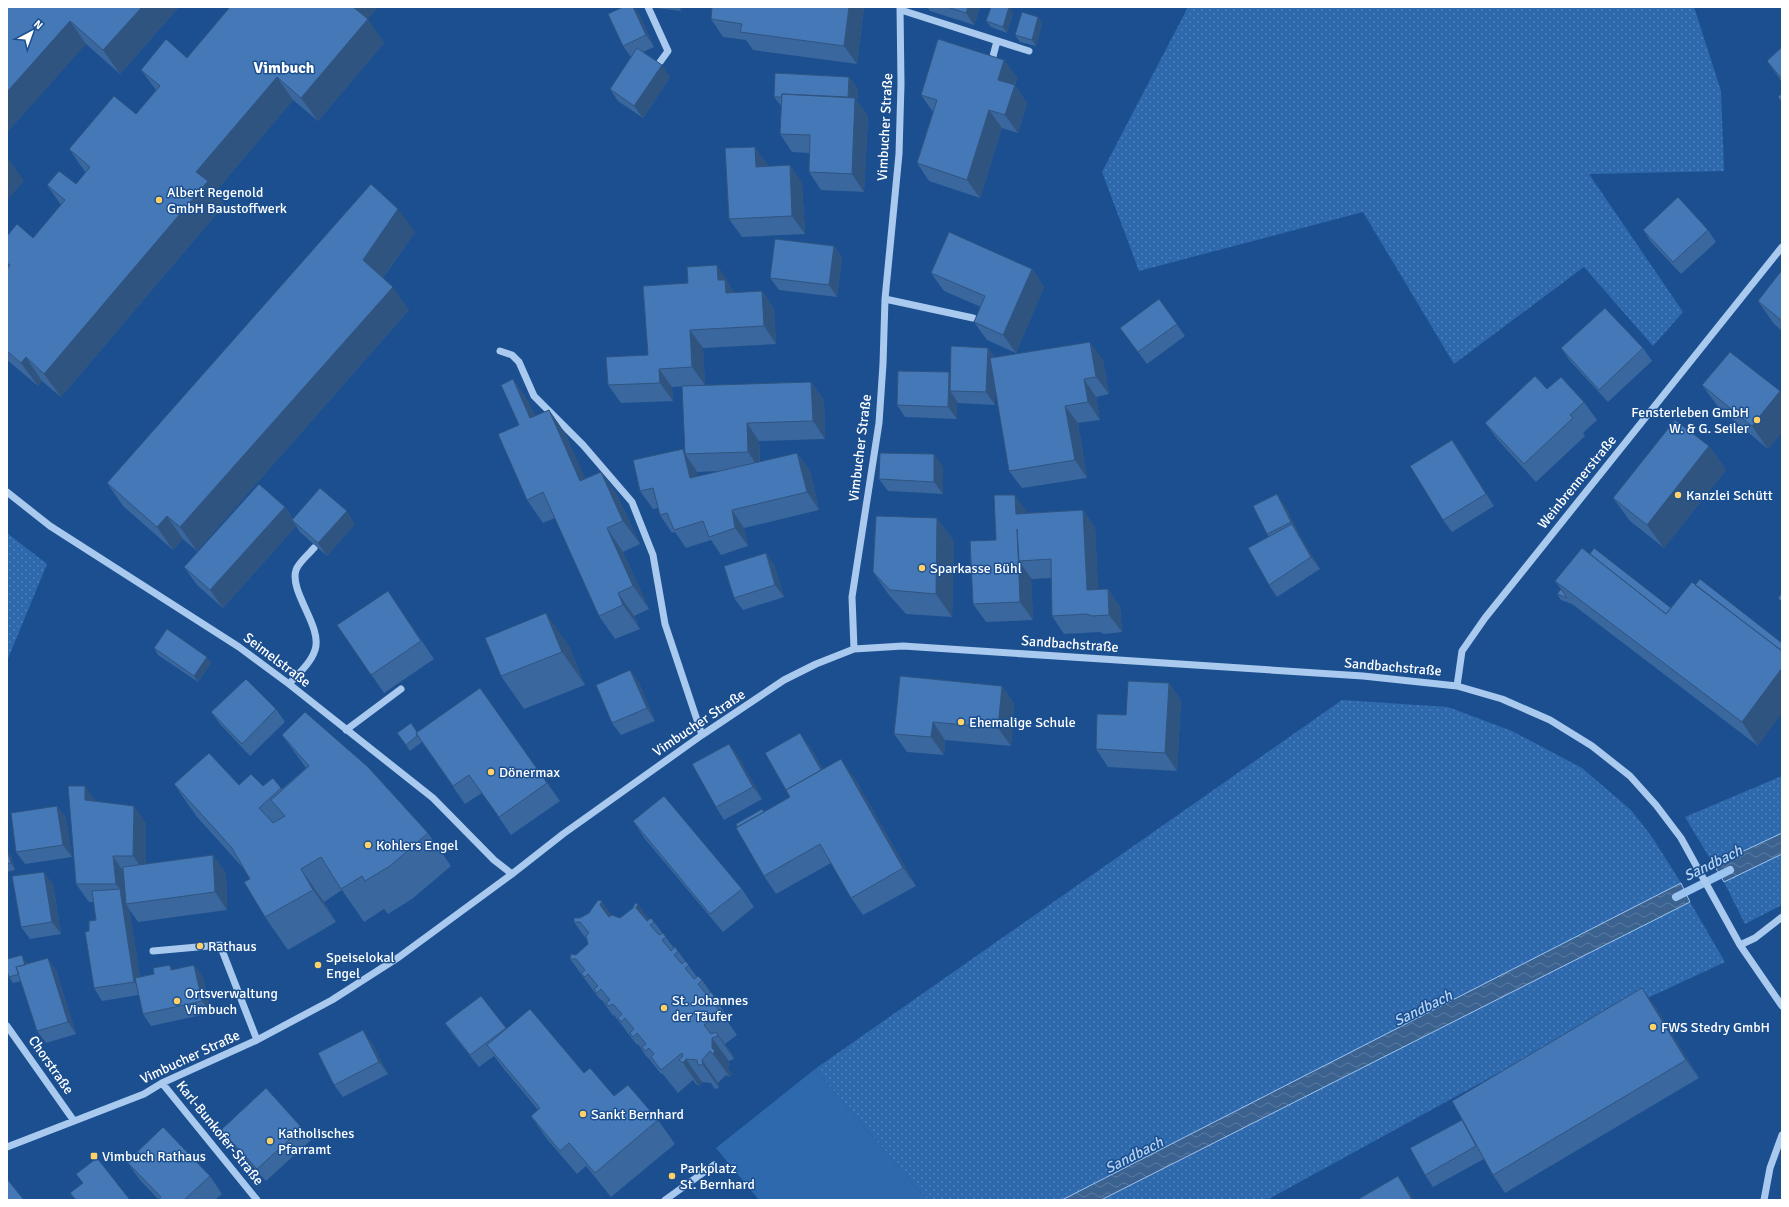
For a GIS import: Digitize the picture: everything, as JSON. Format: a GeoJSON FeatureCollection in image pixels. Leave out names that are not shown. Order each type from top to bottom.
{"type":"FeatureCollection","features":[{"type":"Feature","properties":{"kind":"street"},"geometry":{"type":"LineString","coordinates":[[648,7],[668,51],[660,62]]}},
{"type":"Feature","properties":{"kind":"street"},"geometry":{"type":"LineString","coordinates":[[900,9],[1029,51]]}},
{"type":"Feature","properties":{"kind":"street","name":"Vimbucher Straße"},"geometry":{"type":"LineString","coordinates":[[7,1147],[144,1094],[162,1083],[256,1040],[332,1000],[399,957],[512,874],[563,834],[702,735],[784,680],[816,664],[854,649],[852,597],[879,423],[885,299],[898,154],[901,84],[900,9]]}},
{"type":"Feature","properties":{"kind":"street"},"geometry":{"type":"LineString","coordinates":[[991,64],[998,41]]}},
{"type":"Feature","properties":{"kind":"street","name":"Weinbrennerstraße"},"geometry":{"type":"LineString","coordinates":[[1457,686],[1462,651],[1485,618],[1782,247]]}},
{"type":"Feature","properties":{"kind":"street"},"geometry":{"type":"LineString","coordinates":[[885,299],[973,318]]}},
{"type":"Feature","properties":{"kind":"street"},"geometry":{"type":"LineString","coordinates":[[500,352],[512,355],[519,362],[534,396],[584,445],[632,502],[653,555],[665,624],[702,735]]}},
{"type":"Feature","properties":{"kind":"street","name":"Seimelstraße"},"geometry":{"type":"LineString","coordinates":[[7,492],[50,526],[239,647],[289,684],[433,798],[494,860],[512,874]]}},
{"type":"Feature","properties":{"kind":"street"},"geometry":{"type":"LineString","coordinates":[[289,684],[309,661],[316,649],[315,635],[310,617],[295,583],[296,569],[314,548]]}},
{"type":"Feature","properties":{"kind":"street","name":"Sandbachstraße"},"geometry":{"type":"LineString","coordinates":[[854,649],[903,646],[1363,676],[1457,686],[1509,702],[1550,720],[1592,746],[1630,776],[1656,805],[1681,838],[1740,945],[1782,1006]]}},
{"type":"Feature","properties":{"kind":"street"},"geometry":{"type":"LineString","coordinates":[[346,730],[401,689]]}},
{"type":"Feature","properties":{"kind":"street"},"geometry":{"type":"LineString","coordinates":[[1740,945],[1755,938],[1782,917]]}},
{"type":"Feature","properties":{"kind":"street"},"geometry":{"type":"LineString","coordinates":[[152,951],[220,944],[256,1040]]}},
{"type":"Feature","properties":{"kind":"street","name":"Chorstraße"},"geometry":{"type":"LineString","coordinates":[[7,1026],[74,1121]]}},
{"type":"Feature","properties":{"kind":"street","name":"Karl-Bunkofer-Straße"},"geometry":{"type":"LineString","coordinates":[[162,1083],[257,1200]]}},
{"type":"Feature","properties":{"kind":"street"},"geometry":{"type":"LineString","coordinates":[[1764,1200],[1770,1168],[1782,1136]]}},
{"type":"Feature","properties":{"kind":"street"},"geometry":{"type":"LineString","coordinates":[[665,1200],[714,1165]]}},
{"type":"Feature","properties":{"kind":"shaded area"},"geometry":{"type":"Polygon","coordinates":[[[1188,7],[1694,7],[1721,91],[1724,171],[1589,174],[1683,312],[1653,346],[1584,267],[1454,364],[1363,212],[1139,271],[1102,172],[1188,7]]]}},
{"type":"Feature","properties":{"kind":"shaded area"},"geometry":{"type":"Polygon","coordinates":[[[7,533],[47,564],[7,661],[7,533]]]}},
{"type":"Feature","properties":{"kind":"shaded area"},"geometry":{"type":"Polygon","coordinates":[[[1342,700],[1448,707],[1512,731],[1582,768],[1631,810],[1652,837],[1681,883],[1062,1200],[927,1200],[815,1069],[1342,700]]]}},
{"type":"Feature","properties":{"kind":"shaded area"},"geometry":{"type":"Polygon","coordinates":[[[1782,776],[1782,833],[1714,865],[1685,817],[1782,776]]]}},
{"type":"Feature","properties":{"kind":"shaded area"},"geometry":{"type":"Polygon","coordinates":[[[1782,854],[1782,905],[1745,924],[1724,882],[1782,854]]]}},
{"type":"Feature","properties":{"kind":"shaded area"},"geometry":{"type":"Polygon","coordinates":[[[1690,902],[1725,962],[1566,1036],[1267,1200],[1101,1200],[1690,902]]]}},
{"type":"Feature","properties":{"kind":"shaded area"},"geometry":{"type":"Polygon","coordinates":[[[815,1069],[927,1200],[759,1200],[716,1148],[815,1069]]]}},
{"type":"Feature","properties":{"kind":"water"},"geometry":{"type":"Polygon","coordinates":[[[1782,833],[1782,854],[1724,882],[1714,865],[1782,833]]]}},
{"type":"Feature","properties":{"kind":"water"},"geometry":{"type":"Polygon","coordinates":[[[1681,883],[1690,902],[1101,1200],[1062,1200],[1681,883]]]}},
{"type":"Feature","properties":{"kind":"building"},"geometry":{"type":"Polygon","coordinates":[[[7,7],[142,7],[103,50],[70,21],[7,92],[7,7]]]}},
{"type":"Feature","properties":{"kind":"building","name":"Albert Regenold GmbH Baustoffwerk"},"geometry":{"type":"Polygon","coordinates":[[[230,7],[353,7],[368,19],[301,98],[277,77],[196,172],[208,181],[44,374],[26,357],[21,363],[7,351],[7,269],[10,265],[7,263],[7,236],[17,224],[33,238],[65,200],[47,185],[59,171],[76,184],[90,167],[69,149],[114,96],[136,114],[160,86],[141,70],[166,39],[187,58],[230,7]]]}},
{"type":"Feature","properties":{"kind":"building"},"geometry":{"type":"Polygon","coordinates":[[[623,7],[633,7],[646,35],[623,46],[608,14],[623,7]]]}},
{"type":"Feature","properties":{"kind":"building"},"geometry":{"type":"Polygon","coordinates":[[[712,7],[849,7],[844,46],[740,32],[742,24],[711,19],[712,7]]]}},
{"type":"Feature","properties":{"kind":"building"},"geometry":{"type":"Polygon","coordinates":[[[947,7],[968,7],[966,13],[947,7]]]}},
{"type":"Feature","properties":{"kind":"building"},"geometry":{"type":"Polygon","coordinates":[[[991,7],[1009,7],[1003,27],[986,21],[991,7]]]}},
{"type":"Feature","properties":{"kind":"building"},"geometry":{"type":"Polygon","coordinates":[[[1022,12],[1038,17],[1032,40],[1015,35],[1022,12]]]}},
{"type":"Feature","properties":{"kind":"building"},"geometry":{"type":"Polygon","coordinates":[[[938,39],[1004,60],[998,80],[1015,85],[1005,115],[989,110],[967,180],[917,163],[937,100],[921,95],[938,39]]]}},
{"type":"Feature","properties":{"kind":"building"},"geometry":{"type":"Polygon","coordinates":[[[1782,47],[1782,79],[1767,61],[1782,47]]]}},
{"type":"Feature","properties":{"kind":"building"},"geometry":{"type":"Polygon","coordinates":[[[637,48],[662,65],[634,106],[610,89],[637,48]]]}},
{"type":"Feature","properties":{"kind":"building"},"geometry":{"type":"Polygon","coordinates":[[[775,73],[849,77],[848,97],[782,94],[781,97],[774,97],[775,73]]]}},
{"type":"Feature","properties":{"kind":"building"},"geometry":{"type":"Polygon","coordinates":[[[1782,93],[1782,102],[1778,97],[1782,93]]]}},
{"type":"Feature","properties":{"kind":"building"},"geometry":{"type":"Polygon","coordinates":[[[782,94],[855,98],[852,174],[809,172],[810,135],[780,134],[782,94]]]}},
{"type":"Feature","properties":{"kind":"building"},"geometry":{"type":"Polygon","coordinates":[[[755,147],[756,167],[790,165],[792,216],[729,219],[725,148],[755,147]]]}},
{"type":"Feature","properties":{"kind":"building"},"geometry":{"type":"Polygon","coordinates":[[[371,184],[398,209],[363,260],[393,287],[180,527],[167,516],[157,527],[107,483],[371,184]]]}},
{"type":"Feature","properties":{"kind":"building"},"geometry":{"type":"Polygon","coordinates":[[[1678,197],[1708,230],[1673,262],[1643,230],[1678,197]]]}},
{"type":"Feature","properties":{"kind":"building"},"geometry":{"type":"Polygon","coordinates":[[[949,232],[1032,269],[1003,335],[974,322],[985,296],[931,273],[949,232]]]}},
{"type":"Feature","properties":{"kind":"building"},"geometry":{"type":"Polygon","coordinates":[[[775,239],[834,246],[829,285],[770,278],[775,239]]]}},
{"type":"Feature","properties":{"kind":"building"},"geometry":{"type":"Polygon","coordinates":[[[717,265],[718,280],[725,280],[726,293],[762,291],[764,326],[690,330],[692,367],[659,369],[660,383],[608,385],[606,357],[648,355],[643,286],[688,283],[687,267],[717,265]]]}},
{"type":"Feature","properties":{"kind":"building"},"geometry":{"type":"Polygon","coordinates":[[[1782,270],[1782,321],[1758,301],[1782,270]]]}},
{"type":"Feature","properties":{"kind":"building"},"geometry":{"type":"Polygon","coordinates":[[[1159,299],[1177,324],[1138,352],[1120,328],[1159,299]]]}},
{"type":"Feature","properties":{"kind":"building"},"geometry":{"type":"Polygon","coordinates":[[[1605,308],[1643,348],[1599,390],[1561,348],[1605,308]]]}},
{"type":"Feature","properties":{"kind":"building"},"geometry":{"type":"Polygon","coordinates":[[[1090,342],[1096,377],[1084,379],[1088,402],[1065,406],[1075,460],[1009,471],[990,358],[1090,342]]]}},
{"type":"Feature","properties":{"kind":"building"},"geometry":{"type":"Polygon","coordinates":[[[951,346],[988,348],[986,392],[950,391],[951,346]]]}},
{"type":"Feature","properties":{"kind":"building"},"geometry":{"type":"Polygon","coordinates":[[[1730,352],[1780,391],[1752,426],[1702,385],[1730,352]]]}},
{"type":"Feature","properties":{"kind":"building"},"geometry":{"type":"Polygon","coordinates":[[[898,371],[949,372],[948,407],[897,405],[898,371]]]}},
{"type":"Feature","properties":{"kind":"building"},"geometry":{"type":"Polygon","coordinates":[[[1535,376],[1547,389],[1561,377],[1584,402],[1570,415],[1573,418],[1524,464],[1485,423],[1535,376]]]}},
{"type":"Feature","properties":{"kind":"building"},"geometry":{"type":"Polygon","coordinates":[[[513,379],[530,418],[549,410],[580,481],[601,472],[623,521],[607,528],[633,586],[618,593],[623,605],[599,616],[543,492],[527,500],[498,434],[519,425],[501,385],[513,379]]]}},
{"type":"Feature","properties":{"kind":"building"},"geometry":{"type":"Polygon","coordinates":[[[811,382],[813,421],[747,423],[748,452],[685,454],[682,386],[811,382]]]}},
{"type":"Feature","properties":{"kind":"building"},"geometry":{"type":"Polygon","coordinates":[[[1675,420],[1709,446],[1647,525],[1613,498],[1675,420]]]}},
{"type":"Feature","properties":{"kind":"building"},"geometry":{"type":"Polygon","coordinates":[[[1452,440],[1486,494],[1443,520],[1410,466],[1452,440]]]}},
{"type":"Feature","properties":{"kind":"building"},"geometry":{"type":"Polygon","coordinates":[[[683,449],[690,478],[797,453],[807,492],[732,510],[735,528],[709,537],[703,521],[674,530],[667,513],[660,515],[653,488],[640,491],[633,460],[683,449]]]}},
{"type":"Feature","properties":{"kind":"building"},"geometry":{"type":"Polygon","coordinates":[[[880,453],[934,454],[934,482],[879,479],[880,453]]]}},
{"type":"Feature","properties":{"kind":"building"},"geometry":{"type":"Polygon","coordinates":[[[259,484],[285,507],[210,590],[184,567],[259,484]]]}},
{"type":"Feature","properties":{"kind":"building"},"geometry":{"type":"Polygon","coordinates":[[[320,488],[347,511],[318,543],[292,520],[320,488]]]}},
{"type":"Feature","properties":{"kind":"building"},"geometry":{"type":"Polygon","coordinates":[[[1277,494],[1291,522],[1267,534],[1253,506],[1277,494]]]}},
{"type":"Feature","properties":{"kind":"building"},"geometry":{"type":"Polygon","coordinates":[[[994,495],[1015,495],[1016,514],[1083,510],[1087,590],[1108,589],[1109,615],[1092,616],[1087,614],[1052,616],[1051,559],[1019,561],[1017,529],[1020,602],[973,604],[970,541],[996,540],[994,495]]]}},
{"type":"Feature","properties":{"kind":"building"},"geometry":{"type":"Polygon","coordinates":[[[876,516],[937,518],[936,594],[890,590],[873,572],[876,516]]]}},
{"type":"Feature","properties":{"kind":"building"},"geometry":{"type":"Polygon","coordinates":[[[1292,524],[1311,557],[1269,585],[1248,548],[1292,524]]]}},
{"type":"Feature","properties":{"kind":"building"},"geometry":{"type":"Polygon","coordinates":[[[1582,548],[1666,614],[1692,582],[1782,651],[1782,668],[1742,722],[1555,581],[1582,548]]]}},
{"type":"Feature","properties":{"kind":"building"},"geometry":{"type":"Polygon","coordinates":[[[1594,548],[1671,608],[1666,614],[1590,554],[1594,548]]]}},
{"type":"Feature","properties":{"kind":"building"},"geometry":{"type":"Polygon","coordinates":[[[766,553],[775,585],[734,598],[724,566],[766,553]]]}},
{"type":"Feature","properties":{"kind":"building"},"geometry":{"type":"Polygon","coordinates":[[[1700,579],[1782,643],[1782,651],[1695,585],[1700,579]]]}},
{"type":"Feature","properties":{"kind":"building"},"geometry":{"type":"Polygon","coordinates":[[[1561,589],[1567,598],[1557,594],[1561,589]]]}},
{"type":"Feature","properties":{"kind":"building"},"geometry":{"type":"Polygon","coordinates":[[[388,591],[421,641],[371,675],[337,625],[388,591]]]}},
{"type":"Feature","properties":{"kind":"building"},"geometry":{"type":"Polygon","coordinates":[[[1782,593],[1782,602],[1778,598],[1782,593]]]}},
{"type":"Feature","properties":{"kind":"building"},"geometry":{"type":"Polygon","coordinates":[[[546,613],[562,652],[501,676],[485,638],[546,613]]]}},
{"type":"Feature","properties":{"kind":"building"},"geometry":{"type":"Polygon","coordinates":[[[167,629],[207,657],[194,676],[154,648],[167,629]]]}},
{"type":"Feature","properties":{"kind":"building"},"geometry":{"type":"Polygon","coordinates":[[[630,670],[647,708],[612,723],[596,685],[630,670]]]}},
{"type":"Feature","properties":{"kind":"building"},"geometry":{"type":"Polygon","coordinates":[[[900,676],[1002,686],[998,728],[933,722],[931,737],[894,734],[900,676]]]}},
{"type":"Feature","properties":{"kind":"building"},"geometry":{"type":"Polygon","coordinates":[[[246,679],[276,709],[242,744],[211,712],[246,679]]]}},
{"type":"Feature","properties":{"kind":"building"},"geometry":{"type":"Polygon","coordinates":[[[1128,681],[1169,683],[1165,753],[1096,749],[1097,714],[1126,715],[1128,681]]]}},
{"type":"Feature","properties":{"kind":"building","name":"Dönermax"},"geometry":{"type":"Polygon","coordinates":[[[480,688],[547,783],[499,817],[469,775],[453,786],[416,733],[480,688]]]}},
{"type":"Feature","properties":{"kind":"building","name":"Kohlers Engel"},"geometry":{"type":"Polygon","coordinates":[[[305,712],[368,767],[428,833],[390,866],[365,881],[362,876],[341,889],[321,857],[301,869],[313,890],[265,917],[244,882],[250,879],[232,848],[174,784],[209,753],[239,785],[251,774],[263,786],[273,778],[281,788],[259,808],[273,823],[285,816],[271,800],[309,766],[282,735],[305,712]]]}},
{"type":"Feature","properties":{"kind":"building"},"geometry":{"type":"Polygon","coordinates":[[[411,723],[417,732],[417,736],[406,745],[397,733],[411,723]]]}},
{"type":"Feature","properties":{"kind":"building"},"geometry":{"type":"Polygon","coordinates":[[[800,733],[821,770],[786,790],[765,753],[800,733]]]}},
{"type":"Feature","properties":{"kind":"building"},"geometry":{"type":"Polygon","coordinates":[[[729,744],[753,787],[716,807],[692,764],[729,744]]]}},
{"type":"Feature","properties":{"kind":"building"},"geometry":{"type":"Polygon","coordinates":[[[841,759],[903,868],[851,898],[820,844],[764,876],[736,828],[790,797],[786,790],[841,759]]]}},
{"type":"Feature","properties":{"kind":"building"},"geometry":{"type":"Polygon","coordinates":[[[68,786],[85,786],[85,800],[134,806],[133,856],[113,856],[116,884],[76,884],[68,786]]]}},
{"type":"Feature","properties":{"kind":"building"},"geometry":{"type":"Polygon","coordinates":[[[664,796],[742,889],[710,914],[633,821],[664,796]]]}},
{"type":"Feature","properties":{"kind":"building"},"geometry":{"type":"Polygon","coordinates":[[[57,806],[63,845],[16,852],[11,813],[57,806]]]}},
{"type":"Feature","properties":{"kind":"building"},"geometry":{"type":"Polygon","coordinates":[[[762,809],[764,812],[737,827],[736,824],[762,809]]]}},
{"type":"Feature","properties":{"kind":"building"},"geometry":{"type":"Polygon","coordinates":[[[7,850],[11,863],[7,864],[7,850]]]}},
{"type":"Feature","properties":{"kind":"building"},"geometry":{"type":"Polygon","coordinates":[[[213,855],[215,892],[126,904],[123,867],[213,855]]]}},
{"type":"Feature","properties":{"kind":"building"},"geometry":{"type":"Polygon","coordinates":[[[44,872],[52,922],[21,927],[12,876],[44,872]]]}},
{"type":"Feature","properties":{"kind":"building"},"geometry":{"type":"Polygon","coordinates":[[[120,889],[134,982],[94,988],[85,932],[89,931],[89,921],[96,920],[92,891],[120,889]]]}},
{"type":"Feature","properties":{"kind":"building","name":"St. Johannes der Täufer"},"geometry":{"type":"Polygon","coordinates":[[[598,900],[602,901],[600,905],[609,917],[612,915],[620,918],[633,908],[635,903],[638,904],[636,908],[647,921],[651,918],[654,922],[650,925],[659,935],[663,933],[666,937],[662,940],[671,951],[675,947],[678,951],[674,955],[682,964],[685,961],[689,965],[685,968],[694,979],[698,976],[702,980],[698,984],[707,995],[711,992],[714,996],[710,999],[721,1012],[704,1025],[711,1034],[716,1032],[718,1036],[712,1038],[712,1048],[715,1051],[713,1054],[710,1051],[702,1060],[703,1065],[698,1065],[697,1060],[686,1059],[683,1063],[679,1060],[683,1056],[682,1053],[661,1070],[651,1057],[654,1054],[649,1048],[645,1051],[642,1047],[646,1044],[637,1033],[633,1037],[630,1033],[634,1029],[625,1018],[621,1022],[618,1018],[622,1014],[613,1004],[609,1006],[606,1003],[610,1000],[601,989],[597,993],[594,989],[598,986],[588,974],[585,977],[581,974],[585,970],[576,959],[570,959],[571,954],[576,955],[588,944],[586,936],[589,933],[580,922],[574,922],[574,918],[580,918],[589,913],[598,900]]]}},
{"type":"Feature","properties":{"kind":"building"},"geometry":{"type":"Polygon","coordinates":[[[22,955],[25,965],[16,967],[19,974],[9,977],[7,971],[7,959],[22,955]]]}},
{"type":"Feature","properties":{"kind":"building"},"geometry":{"type":"Polygon","coordinates":[[[48,958],[68,1022],[37,1031],[16,967],[48,958]]]}},
{"type":"Feature","properties":{"kind":"building"},"geometry":{"type":"Polygon","coordinates":[[[170,965],[171,970],[194,965],[202,1001],[143,1014],[135,978],[154,974],[153,968],[170,965]]]}},
{"type":"Feature","properties":{"kind":"building"},"geometry":{"type":"Polygon","coordinates":[[[1642,988],[1686,1060],[1493,1175],[1452,1101],[1642,988]]]}},
{"type":"Feature","properties":{"kind":"building"},"geometry":{"type":"Polygon","coordinates":[[[481,996],[506,1028],[470,1055],[445,1023],[481,996]]]}},
{"type":"Feature","properties":{"kind":"building","name":"Sankt Bernhard"},"geometry":{"type":"Polygon","coordinates":[[[530,1009],[584,1073],[590,1068],[614,1096],[628,1085],[658,1120],[595,1173],[569,1143],[560,1151],[531,1116],[540,1108],[487,1045],[530,1009]]]}},
{"type":"Feature","properties":{"kind":"building"},"geometry":{"type":"Polygon","coordinates":[[[363,1030],[379,1062],[334,1085],[318,1053],[363,1030]]]}},
{"type":"Feature","properties":{"kind":"building","name":"Katholisches Pfarramt"},"geometry":{"type":"Polygon","coordinates":[[[266,1088],[302,1128],[257,1169],[221,1130],[266,1088]]]}},
{"type":"Feature","properties":{"kind":"building"},"geometry":{"type":"Polygon","coordinates":[[[1462,1120],[1476,1146],[1425,1175],[1410,1148],[1462,1120]]]}},
{"type":"Feature","properties":{"kind":"building"},"geometry":{"type":"Polygon","coordinates":[[[163,1127],[210,1176],[184,1200],[158,1200],[161,1197],[127,1162],[163,1127]]]}},
{"type":"Feature","properties":{"kind":"building"},"geometry":{"type":"Polygon","coordinates":[[[97,1158],[130,1200],[76,1200],[70,1193],[83,1183],[76,1174],[97,1158]]]}},
{"type":"Feature","properties":{"kind":"building"},"geometry":{"type":"Polygon","coordinates":[[[1398,1176],[1412,1200],[1357,1200],[1398,1176]]]}},
{"type":"Feature","properties":{"kind":"building"},"geometry":{"type":"Polygon","coordinates":[[[7,1179],[24,1200],[7,1200],[7,1179]]]}},
{"type":"Feature","properties":{"kind":"waterway","name":"Sandbach"},"geometry":{"type":"LineString","coordinates":[[1676,897],[1730,870]]}},
{"type":"Feature","properties":{"kind":"place","name":"Albert Regenold GmbH Baustoffwerk"},"geometry":{"type":"Point","coordinates":[159,200]}},
{"type":"Feature","properties":{"kind":"place","name":"Fensterleben GmbH W. & G. Seiler"},"geometry":{"type":"Point","coordinates":[1757,420]}},
{"type":"Feature","properties":{"kind":"place","name":"Kanzlei Schütt"},"geometry":{"type":"Point","coordinates":[1678,495]}},
{"type":"Feature","properties":{"kind":"place","name":"Sparkasse Bühl"},"geometry":{"type":"Point","coordinates":[922,568]}},
{"type":"Feature","properties":{"kind":"place","name":"Ehemalige Schule"},"geometry":{"type":"Point","coordinates":[961,722]}},
{"type":"Feature","properties":{"kind":"place","name":"Dönermax"},"geometry":{"type":"Point","coordinates":[491,772]}},
{"type":"Feature","properties":{"kind":"place","name":"Kohlers Engel"},"geometry":{"type":"Point","coordinates":[368,845]}},
{"type":"Feature","properties":{"kind":"place","name":"Rathaus"},"geometry":{"type":"Point","coordinates":[200,946]}},
{"type":"Feature","properties":{"kind":"place","name":"Speiselokal Engel"},"geometry":{"type":"Point","coordinates":[318,965]}},
{"type":"Feature","properties":{"kind":"place","name":"Ortsverwaltung Vimbuch"},"geometry":{"type":"Point","coordinates":[177,1001]}},
{"type":"Feature","properties":{"kind":"place","name":"St. Johannes der Täufer"},"geometry":{"type":"Point","coordinates":[664,1008]}},
{"type":"Feature","properties":{"kind":"place","name":"FWS Stedry GmbH"},"geometry":{"type":"Point","coordinates":[1653,1027]}},
{"type":"Feature","properties":{"kind":"place","name":"Sankt Bernhard"},"geometry":{"type":"Point","coordinates":[583,1114]}},
{"type":"Feature","properties":{"kind":"place","name":"Katholisches Pfarramt"},"geometry":{"type":"Point","coordinates":[270,1141]}},
{"type":"Feature","properties":{"kind":"place","name":"Vimbuch Rathaus"},"geometry":{"type":"Point","coordinates":[94,1156]}},
{"type":"Feature","properties":{"kind":"place","name":"Parkplatz St. Bernhard"},"geometry":{"type":"Point","coordinates":[672,1176]}},
{"type":"Feature","properties":{"kind":"district","name":"Vimbuch"},"geometry":{"type":"Point","coordinates":[284,68]}}]}
